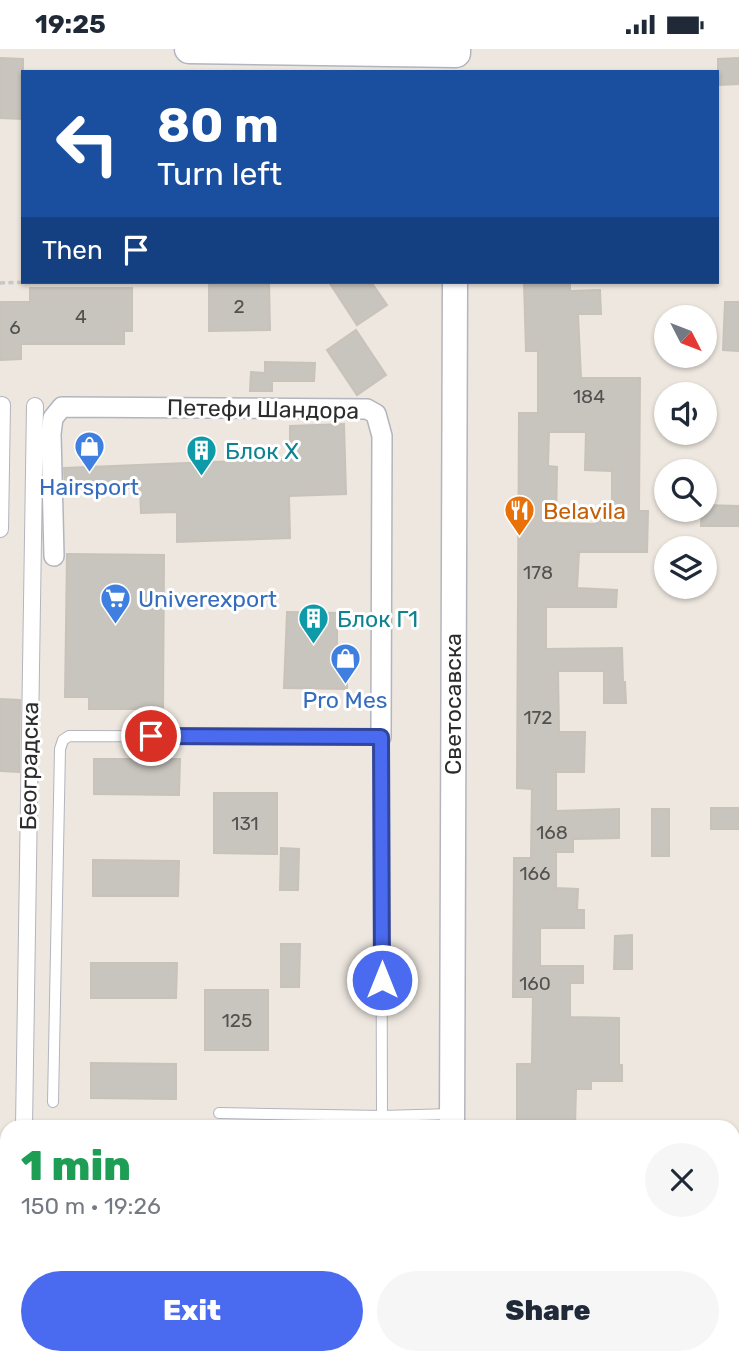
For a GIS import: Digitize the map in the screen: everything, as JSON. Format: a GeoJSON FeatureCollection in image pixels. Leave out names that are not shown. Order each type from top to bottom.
{"type":"FeatureCollection","features":[{"type":"Feature","properties":{"kind":"main road"},"geometry":{"type":"LineString","coordinates":[[190,49],[385,50],[456,58]]}},
{"type":"Feature","properties":{"kind":"street","name":"Светосавска"},"geometry":{"type":"LineString","coordinates":[[452,1120],[455,284]]}},
{"type":"Feature","properties":{"kind":"street"},"geometry":{"type":"LineString","coordinates":[[0,529],[2,405]]}},
{"type":"Feature","properties":{"kind":"street","name":"Београдска"},"geometry":{"type":"LineString","coordinates":[[24,1120],[35,406]]}},
{"type":"Feature","properties":{"kind":"street","name":"Петефи Шандора"},"geometry":{"type":"LineString","coordinates":[[54,556],[51,434],[53,418],[62,407],[367,409],[376,414],[382,436],[381,737]]}},
{"type":"Feature","properties":{"kind":"lane"},"geometry":{"type":"LineString","coordinates":[[53,1102],[60,749],[65,738],[381,737],[382,1120]]}},
{"type":"Feature","properties":{"kind":"lane"},"geometry":{"type":"LineString","coordinates":[[218,1119],[382,1116],[452,1120]]}},
{"type":"Feature","properties":{"kind":"path"},"geometry":{"type":"LineString","coordinates":[[0,283],[21,282]]}},
{"type":"Feature","properties":{"kind":"path"},"geometry":{"type":"LineString","coordinates":[[179,1120],[218,1119]]}},
{"type":"Feature","properties":{"kind":"building"},"geometry":{"type":"Polygon","coordinates":[[[0,58],[23,59],[21,119],[0,118],[0,58]]]}},
{"type":"Feature","properties":{"kind":"building"},"geometry":{"type":"Polygon","coordinates":[[[739,58],[739,84],[719,85],[718,59],[739,58]]]}},
{"type":"Feature","properties":{"kind":"building"},"geometry":{"type":"Polygon","coordinates":[[[209,284],[269,284],[270,330],[209,331],[209,284]]]}},
{"type":"Feature","properties":{"kind":"building"},"geometry":{"type":"Polygon","coordinates":[[[330,284],[372,284],[387,305],[357,325],[330,284]]]}},
{"type":"Feature","properties":{"kind":"building"},"geometry":{"type":"Polygon","coordinates":[[[524,284],[570,284],[570,291],[600,290],[601,314],[578,314],[581,378],[640,378],[639,511],[648,511],[647,552],[579,552],[577,588],[617,590],[616,607],[546,607],[546,649],[622,648],[625,682],[626,703],[604,703],[604,671],[558,671],[559,732],[585,732],[584,772],[556,772],[556,811],[619,809],[619,838],[573,839],[573,852],[556,852],[556,888],[578,889],[577,910],[584,910],[584,928],[540,928],[540,966],[583,966],[583,983],[570,983],[570,1017],[619,1018],[619,1065],[622,1065],[622,1081],[591,1081],[591,1089],[576,1089],[575,1120],[517,1120],[517,1064],[532,1064],[533,997],[513,997],[514,858],[531,858],[532,789],[517,788],[519,413],[538,413],[538,351],[526,351],[524,284]],[[549,432],[548,466],[557,467],[556,523],[597,524],[598,509],[612,509],[612,471],[585,470],[586,432],[549,432]]]}},
{"type":"Feature","properties":{"kind":"building"},"geometry":{"type":"Polygon","coordinates":[[[30,288],[132,288],[132,331],[124,331],[124,344],[21,344],[21,359],[0,360],[0,302],[30,302],[30,288]]]}},
{"type":"Feature","properties":{"kind":"building"},"geometry":{"type":"Polygon","coordinates":[[[725,302],[739,302],[739,351],[723,350],[725,302]]]}},
{"type":"Feature","properties":{"kind":"building"},"geometry":{"type":"Polygon","coordinates":[[[356,330],[386,375],[357,395],[327,350],[356,330]]]}},
{"type":"Feature","properties":{"kind":"building"},"geometry":{"type":"Polygon","coordinates":[[[265,362],[315,363],[314,381],[272,381],[272,391],[250,391],[251,372],[265,373],[265,362]]]}},
{"type":"Feature","properties":{"kind":"building","name":"Блок Х"},"geometry":{"type":"Polygon","coordinates":[[[344,424],[346,494],[289,496],[290,538],[177,542],[177,512],[141,513],[140,488],[65,488],[64,468],[290,459],[290,426],[344,424]]]}},
{"type":"Feature","properties":{"kind":"building"},"geometry":{"type":"Polygon","coordinates":[[[717,505],[739,506],[739,526],[701,526],[701,522],[717,522],[717,505]]]}},
{"type":"Feature","properties":{"kind":"building","name":"Univerexport"},"geometry":{"type":"Polygon","coordinates":[[[67,554],[164,555],[163,709],[89,709],[89,697],[65,697],[67,554]]]}},
{"type":"Feature","properties":{"kind":"building","name":"Блок Г1"},"geometry":{"type":"Polygon","coordinates":[[[287,612],[337,613],[337,657],[347,657],[347,689],[284,688],[287,612]]]}},
{"type":"Feature","properties":{"kind":"building"},"geometry":{"type":"Polygon","coordinates":[[[0,699],[20,700],[19,772],[0,771],[0,699]]]}},
{"type":"Feature","properties":{"kind":"building"},"geometry":{"type":"Polygon","coordinates":[[[94,759],[180,759],[179,795],[94,794],[94,759]]]}},
{"type":"Feature","properties":{"kind":"building"},"geometry":{"type":"Polygon","coordinates":[[[214,793],[277,793],[277,854],[214,853],[214,793]]]}},
{"type":"Feature","properties":{"kind":"building"},"geometry":{"type":"Polygon","coordinates":[[[711,808],[739,808],[739,829],[711,829],[711,808]]]}},
{"type":"Feature","properties":{"kind":"building"},"geometry":{"type":"Polygon","coordinates":[[[652,809],[669,809],[669,856],[652,856],[652,809]]]}},
{"type":"Feature","properties":{"kind":"building"},"geometry":{"type":"Polygon","coordinates":[[[281,848],[299,849],[298,890],[280,890],[281,848]]]}},
{"type":"Feature","properties":{"kind":"building"},"geometry":{"type":"Polygon","coordinates":[[[93,860],[179,861],[178,896],[93,896],[93,860]]]}},
{"type":"Feature","properties":{"kind":"building"},"geometry":{"type":"Polygon","coordinates":[[[632,935],[632,969],[614,969],[615,936],[632,935]]]}},
{"type":"Feature","properties":{"kind":"building"},"geometry":{"type":"Polygon","coordinates":[[[281,944],[300,944],[299,987],[281,987],[281,944]]]}},
{"type":"Feature","properties":{"kind":"building"},"geometry":{"type":"Polygon","coordinates":[[[91,963],[177,963],[176,998],[91,998],[91,963]]]}},
{"type":"Feature","properties":{"kind":"building"},"geometry":{"type":"Polygon","coordinates":[[[205,990],[268,990],[268,1050],[205,1050],[205,990]]]}},
{"type":"Feature","properties":{"kind":"building"},"geometry":{"type":"Polygon","coordinates":[[[91,1063],[176,1064],[176,1099],[91,1098],[91,1063]]]}},
{"type":"Feature","properties":{"kind":"place","name":"Hairsport"},"geometry":{"type":"Point","coordinates":[89,473]}},
{"type":"Feature","properties":{"kind":"place","name":"Блок Х"},"geometry":{"type":"Point","coordinates":[202,478]}},
{"type":"Feature","properties":{"kind":"place","name":"Belavila"},"geometry":{"type":"Point","coordinates":[520,538]}},
{"type":"Feature","properties":{"kind":"place","name":"Univerexport"},"geometry":{"type":"Point","coordinates":[115,626]}},
{"type":"Feature","properties":{"kind":"place","name":"Блок Г1"},"geometry":{"type":"Point","coordinates":[314,646]}},
{"type":"Feature","properties":{"kind":"place","name":"Pro Mes"},"geometry":{"type":"Point","coordinates":[345,686]}},
{"type":"Feature","properties":{"kind":"route"},"geometry":{"type":"LineString","coordinates":[[151,736],[381,737],[382,980]]}}]}
